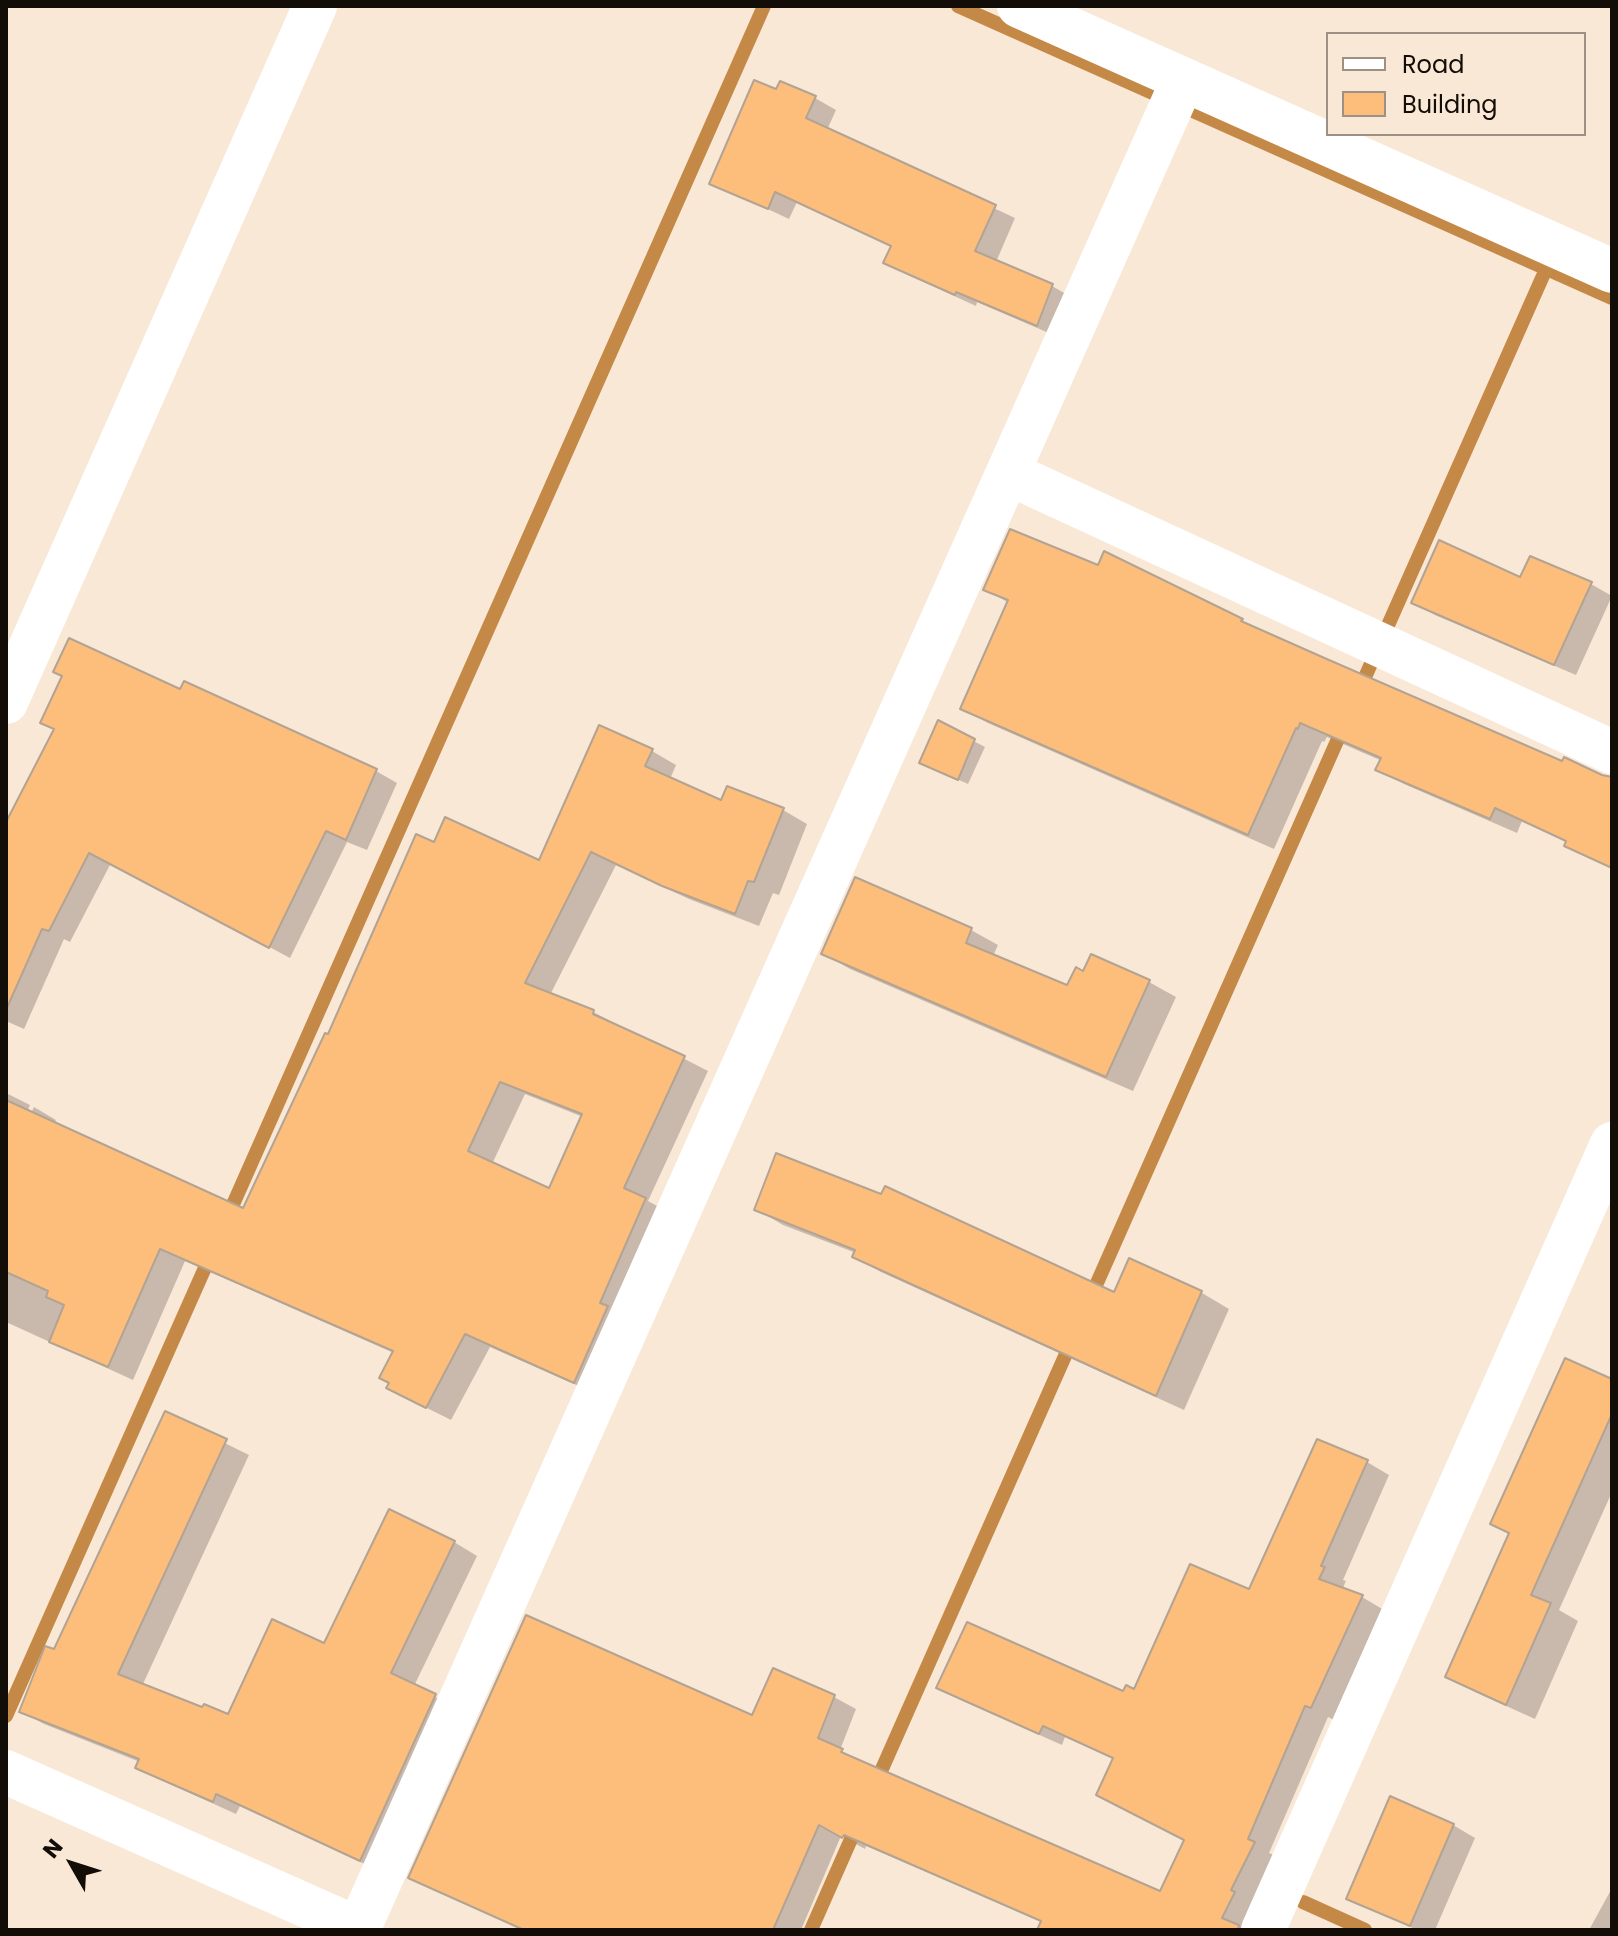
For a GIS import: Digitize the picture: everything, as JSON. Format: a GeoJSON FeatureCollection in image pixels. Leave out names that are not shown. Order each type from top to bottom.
{"type":"FeatureCollection","features":[{"type":"Feature","properties":{"kind":"street"},"geometry":{"type":"LineString","coordinates":[[6,702],[315,6]]}},
{"type":"Feature","properties":{"kind":"street"},"geometry":{"type":"LineString","coordinates":[[1019,6],[1612,271]]}},
{"type":"Feature","properties":{"kind":"street"},"geometry":{"type":"LineString","coordinates":[[6,1772],[359,1930],[1183,80]]}},
{"type":"Feature","properties":{"kind":"street"},"geometry":{"type":"LineString","coordinates":[[1008,473],[1612,752]]}},
{"type":"Feature","properties":{"kind":"street"},"geometry":{"type":"LineString","coordinates":[[1263,1930],[1612,1144]]}},
{"type":"Feature","properties":{"kind":"building"},"geometry":{"type":"Polygon","coordinates":[[[754,80],[776,89],[780,81],[816,96],[806,118],[996,205],[975,251],[1053,284],[1037,326],[883,263],[891,246],[775,192],[768,209],[709,184],[754,80]]]}},
{"type":"Feature","properties":{"kind":"building"},"geometry":{"type":"Polygon","coordinates":[[[1010,529],[1098,565],[1104,551],[1243,619],[1241,621],[1562,761],[1564,757],[1612,777],[1612,868],[1564,846],[1566,841],[1495,808],[1490,819],[1375,770],[1381,758],[1300,723],[1248,835],[960,709],[1008,600],[983,590],[1010,529]]]}},
{"type":"Feature","properties":{"kind":"building"},"geometry":{"type":"Polygon","coordinates":[[[1439,540],[1520,577],[1530,556],[1592,582],[1554,665],[1411,603],[1439,540]]]}},
{"type":"Feature","properties":{"kind":"building"},"geometry":{"type":"Polygon","coordinates":[[[69,638],[180,689],[184,681],[377,769],[346,840],[326,831],[269,948],[89,853],[49,931],[42,929],[6,1010],[6,822],[54,729],[40,723],[62,676],[53,672],[69,638]]]}},
{"type":"Feature","properties":{"kind":"building"},"geometry":{"type":"Polygon","coordinates":[[[938,720],[975,739],[958,780],[919,763],[938,720]]]}},
{"type":"Feature","properties":{"kind":"building"},"geometry":{"type":"Polygon","coordinates":[[[599,725],[653,749],[645,766],[721,800],[727,786],[784,808],[754,882],[748,881],[735,914],[662,886],[591,852],[525,983],[594,1010],[593,1014],[685,1056],[624,1188],[646,1198],[600,1303],[608,1306],[574,1383],[465,1334],[426,1408],[386,1388],[389,1383],[379,1378],[393,1351],[160,1249],[108,1367],[49,1342],[64,1305],[46,1297],[48,1291],[6,1272],[6,1100],[243,1208],[325,1033],[328,1034],[416,834],[434,842],[445,817],[539,860],[599,725]],[[500,1082],[468,1151],[549,1188],[582,1114],[500,1082]]]}},
{"type":"Feature","properties":{"kind":"building"},"geometry":{"type":"Polygon","coordinates":[[[855,877],[972,928],[966,943],[1067,985],[1076,967],[1083,971],[1091,954],[1150,980],[1106,1077],[821,954],[855,877]]]}},
{"type":"Feature","properties":{"kind":"building"},"geometry":{"type":"Polygon","coordinates":[[[776,1153],[881,1194],[885,1186],[1114,1292],[1129,1258],[1202,1291],[1156,1396],[852,1257],[855,1250],[754,1210],[776,1153]]]}},
{"type":"Feature","properties":{"kind":"building"},"geometry":{"type":"Polygon","coordinates":[[[1565,1358],[1612,1379],[1612,1414],[1531,1595],[1551,1603],[1506,1705],[1445,1677],[1509,1533],[1490,1524],[1565,1358]]]}},
{"type":"Feature","properties":{"kind":"building"},"geometry":{"type":"Polygon","coordinates":[[[165,1411],[227,1439],[118,1674],[228,1714],[272,1619],[324,1643],[389,1509],[455,1541],[391,1673],[436,1694],[360,1861],[216,1794],[213,1802],[135,1768],[139,1759],[19,1712],[45,1646],[54,1649],[165,1411]]]}},
{"type":"Feature","properties":{"kind":"building"},"geometry":{"type":"Polygon","coordinates":[[[1317,1439],[1368,1460],[1321,1566],[1325,1567],[1319,1579],[1363,1595],[1311,1708],[1305,1706],[1248,1839],[1255,1842],[1231,1890],[1235,1892],[1222,1918],[1239,1925],[1238,1930],[1037,1930],[1041,1921],[844,1835],[842,1838],[819,1825],[773,1930],[524,1930],[408,1878],[526,1615],[752,1715],[773,1668],[835,1695],[818,1738],[843,1749],[841,1752],[1160,1891],[1184,1840],[1096,1795],[1113,1758],[1043,1726],[1039,1734],[936,1688],[967,1622],[1123,1691],[1126,1685],[1134,1689],[1190,1564],[1249,1589],[1317,1439]]]}},
{"type":"Feature","properties":{"kind":"building"},"geometry":{"type":"Polygon","coordinates":[[[1390,1796],[1454,1824],[1410,1926],[1346,1899],[1390,1796]]]}},
{"type":"Feature","properties":{"kind":"waterway"},"geometry":{"type":"LineString","coordinates":[[227,1218],[764,6]]}},
{"type":"Feature","properties":{"kind":"waterway"},"geometry":{"type":"LineString","coordinates":[[958,6],[1612,298]]}},
{"type":"Feature","properties":{"kind":"waterway"},"geometry":{"type":"LineString","coordinates":[[1358,693],[1546,269]]}},
{"type":"Feature","properties":{"kind":"waterway"},"geometry":{"type":"LineString","coordinates":[[1089,1301],[1345,723]]}},
{"type":"Feature","properties":{"kind":"waterway"},"geometry":{"type":"LineString","coordinates":[[6,1716],[212,1252]]}},
{"type":"Feature","properties":{"kind":"waterway"},"geometry":{"type":"LineString","coordinates":[[874,1787],[1073,1338]]}},
{"type":"Feature","properties":{"kind":"waterway"},"geometry":{"type":"LineString","coordinates":[[811,1930],[859,1821]]}},
{"type":"Feature","properties":{"kind":"waterway"},"geometry":{"type":"LineString","coordinates":[[1303,1902],[1365,1930]]}}]}
